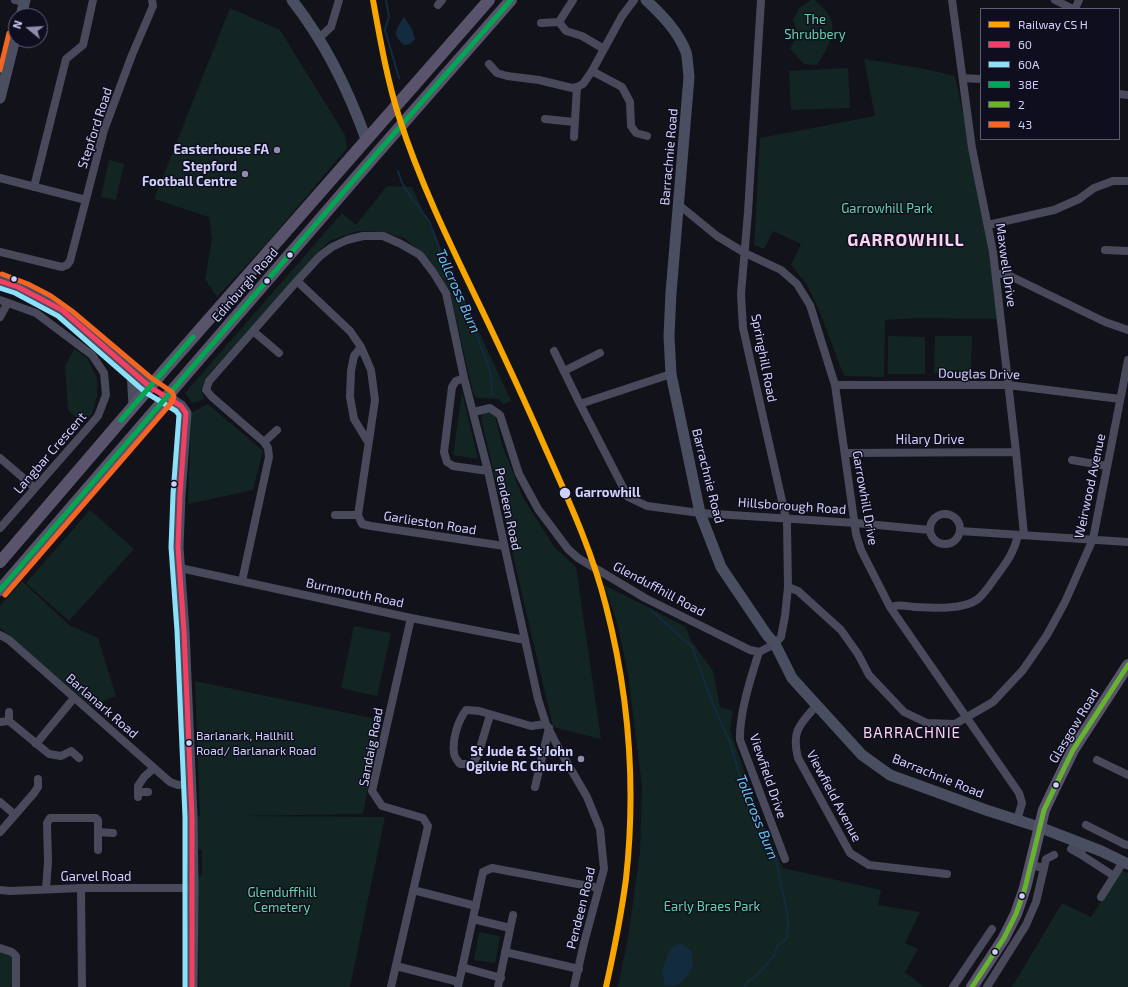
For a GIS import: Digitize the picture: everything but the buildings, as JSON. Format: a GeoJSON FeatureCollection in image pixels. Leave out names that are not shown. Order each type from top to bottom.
{"type":"FeatureCollection","features":[{"type":"Feature","properties":{"kind":"main road"},"geometry":{"type":"LineString","coordinates":[[292,0],[319,38],[344,85],[366,139],[378,152]]}},
{"type":"Feature","properties":{"kind":"main road","name":"Edinburgh Road"},"geometry":{"type":"LineString","coordinates":[[0,562],[150,386],[489,0]]}},
{"type":"Feature","properties":{"kind":"main road","name":"Edinburgh Road"},"geometry":{"type":"LineString","coordinates":[[0,590],[511,0]]}},
{"type":"Feature","properties":{"kind":"main road","name":"Barrachnie Road"},"geometry":{"type":"LineString","coordinates":[[646,0],[665,18],[675,31],[686,53],[689,77],[671,293],[669,336],[671,374],[700,512],[721,567],[767,636],[775,644],[792,678],[862,755],[890,775],[940,794],[1039,826],[1083,850],[1101,851],[1126,863]]}},
{"type":"Feature","properties":{"kind":"main road"},"geometry":{"type":"LineString","coordinates":[[0,98],[13,48]]}},
{"type":"Feature","properties":{"kind":"main road"},"geometry":{"type":"LineString","coordinates":[[0,281],[18,287],[62,310],[150,386],[181,406],[186,413],[178,547],[184,631],[191,783],[193,888],[192,987]]}},
{"type":"Feature","properties":{"kind":"main road"},"geometry":{"type":"LineString","coordinates":[[218,308],[233,321]]}},
{"type":"Feature","properties":{"kind":"main road"},"geometry":{"type":"LineString","coordinates":[[132,371],[134,406]]}},
{"type":"Feature","properties":{"kind":"main road","name":"Glasgow Road"},"geometry":{"type":"LineString","coordinates":[[973,987],[1012,923],[1020,903],[1031,865],[1044,810],[1074,750],[1128,665]]}},
{"type":"Feature","properties":{"kind":"street"},"geometry":{"type":"LineString","coordinates":[[34,187],[66,59],[83,45],[93,0]]}},
{"type":"Feature","properties":{"kind":"street","name":"Stepford Road"},"geometry":{"type":"LineString","coordinates":[[0,252],[62,267],[70,261],[104,130],[132,55],[153,6],[152,0]]}},
{"type":"Feature","properties":{"kind":"street"},"geometry":{"type":"LineString","coordinates":[[319,38],[331,27],[339,0]]}},
{"type":"Feature","properties":{"kind":"street"},"geometry":{"type":"LineString","coordinates":[[559,22],[573,0]]}},
{"type":"Feature","properties":{"kind":"street"},"geometry":{"type":"LineString","coordinates":[[489,64],[497,73],[506,76],[539,80],[572,88],[577,87],[583,84],[592,71],[622,16],[634,0]]}},
{"type":"Feature","properties":{"kind":"street","name":"Springhill Road"},"geometry":{"type":"LineString","coordinates":[[761,0],[745,253],[741,294],[743,328],[786,518],[788,587],[781,637],[775,644]]}},
{"type":"Feature","properties":{"kind":"street","name":"Maxwell Drive"},"geometry":{"type":"LineString","coordinates":[[952,0],[972,148],[988,225],[996,274],[1016,452],[1021,535]]}},
{"type":"Feature","properties":{"kind":"street"},"geometry":{"type":"LineString","coordinates":[[1055,0],[1072,8]]}},
{"type":"Feature","properties":{"kind":"street"},"geometry":{"type":"LineString","coordinates":[[541,23],[559,22]]}},
{"type":"Feature","properties":{"kind":"street"},"geometry":{"type":"LineString","coordinates":[[559,22],[566,31],[582,36],[604,49]]}},
{"type":"Feature","properties":{"kind":"street"},"geometry":{"type":"LineString","coordinates":[[592,71],[622,87],[630,102],[631,126],[636,133],[647,136]]}},
{"type":"Feature","properties":{"kind":"street"},"geometry":{"type":"LineString","coordinates":[[963,78],[980,79]]}},
{"type":"Feature","properties":{"kind":"street"},"geometry":{"type":"LineString","coordinates":[[574,137],[577,87]]}},
{"type":"Feature","properties":{"kind":"street"},"geometry":{"type":"LineString","coordinates":[[545,119],[574,122]]}},
{"type":"Feature","properties":{"kind":"street"},"geometry":{"type":"LineString","coordinates":[[0,178],[86,200]]}},
{"type":"Feature","properties":{"kind":"street"},"geometry":{"type":"LineString","coordinates":[[988,225],[1054,210],[1079,198],[1094,188],[1113,181],[1128,181]]}},
{"type":"Feature","properties":{"kind":"street","name":"Garrowhill Drive"},"geometry":{"type":"LineString","coordinates":[[679,205],[717,236],[745,253],[781,270],[797,284],[810,305],[835,385],[856,523],[856,534],[861,550],[890,607],[1020,793],[1022,803],[1017,820]]}},
{"type":"Feature","properties":{"kind":"street","name":"Pendeen Road"},"geometry":{"type":"LineString","coordinates":[[264,442],[212,397],[206,390],[209,381],[320,256],[332,246],[346,240],[363,236],[383,236],[420,255],[446,293],[464,378],[488,470],[525,640],[547,726],[558,748],[587,797],[600,829],[604,869],[574,987]]}},
{"type":"Feature","properties":{"kind":"street"},"geometry":{"type":"LineString","coordinates":[[1105,250],[1128,252]]}},
{"type":"Feature","properties":{"kind":"street"},"geometry":{"type":"LineString","coordinates":[[996,274],[1006,274],[1105,322],[1128,330]]}},
{"type":"Feature","properties":{"kind":"street"},"geometry":{"type":"LineString","coordinates":[[297,282],[350,331],[361,347],[371,370],[375,400],[358,515],[334,515]]}},
{"type":"Feature","properties":{"kind":"street"},"geometry":{"type":"LineString","coordinates":[[0,317],[4,302]]}},
{"type":"Feature","properties":{"kind":"street","name":"Langbar Crescent"},"geometry":{"type":"LineString","coordinates":[[0,528],[98,416],[106,395],[104,373],[92,355],[36,313],[4,302]]}},
{"type":"Feature","properties":{"kind":"street"},"geometry":{"type":"LineString","coordinates":[[253,331],[279,353]]}},
{"type":"Feature","properties":{"kind":"street"},"geometry":{"type":"LineString","coordinates":[[361,347],[354,356],[351,371],[350,396],[354,419],[368,442]]}},
{"type":"Feature","properties":{"kind":"street","name":"Hillsborough Road"},"geometry":{"type":"LineString","coordinates":[[554,351],[628,497],[647,506],[700,512],[856,523],[930,530]]}},
{"type":"Feature","properties":{"kind":"street"},"geometry":{"type":"LineString","coordinates":[[564,370],[600,353]]}},
{"type":"Feature","properties":{"kind":"street","name":"Weirwood Avenue"},"geometry":{"type":"LineString","coordinates":[[788,587],[798,591],[841,630],[858,654],[869,675],[904,712],[927,722],[955,724],[993,702],[1023,670],[1047,635],[1093,539],[1128,360]]}},
{"type":"Feature","properties":{"kind":"street"},"geometry":{"type":"LineString","coordinates":[[580,404],[671,374]]}},
{"type":"Feature","properties":{"kind":"street"},"geometry":{"type":"LineString","coordinates":[[464,378],[456,381],[452,387],[444,452],[447,462],[453,466],[488,470]]}},
{"type":"Feature","properties":{"kind":"street","name":"Douglas Drive"},"geometry":{"type":"LineString","coordinates":[[835,385],[1008,385],[1120,399]]}},
{"type":"Feature","properties":{"kind":"street","name":"Glenduffhill Road"},"geometry":{"type":"LineString","coordinates":[[474,412],[490,408],[500,415],[519,474],[538,509],[568,549],[578,558],[645,598],[740,646],[759,652]]}},
{"type":"Feature","properties":{"kind":"street"},"geometry":{"type":"LineString","coordinates":[[242,581],[269,458],[268,448],[264,442],[277,430]]}},
{"type":"Feature","properties":{"kind":"street","name":"Hilary Drive"},"geometry":{"type":"LineString","coordinates":[[845,452],[1016,452]]}},
{"type":"Feature","properties":{"kind":"street"},"geometry":{"type":"LineString","coordinates":[[0,458],[35,488]]}},
{"type":"Feature","properties":{"kind":"street"},"geometry":{"type":"LineString","coordinates":[[1072,460],[1107,466]]}},
{"type":"Feature","properties":{"kind":"street"},"geometry":{"type":"LineString","coordinates":[[946,514],[955,518],[960,526],[960,531],[956,540],[947,544],[937,542],[930,530],[936,517],[946,514]]}},
{"type":"Feature","properties":{"kind":"street","name":"Garlieston Road"},"geometry":{"type":"LineString","coordinates":[[358,515],[362,524],[371,526],[504,546]]}},
{"type":"Feature","properties":{"kind":"street"},"geometry":{"type":"LineString","coordinates":[[960,531],[1128,542]]}},
{"type":"Feature","properties":{"kind":"street"},"geometry":{"type":"LineString","coordinates":[[890,607],[897,605],[914,607],[940,607],[970,604],[978,599],[1007,563],[1021,535]]}},
{"type":"Feature","properties":{"kind":"street","name":"Burnmouth Road"},"geometry":{"type":"LineString","coordinates":[[180,568],[411,618],[525,640]]}},
{"type":"Feature","properties":{"kind":"street","name":"Sandaig Road"},"geometry":{"type":"LineString","coordinates":[[391,987],[428,826],[423,818],[382,806],[372,791],[411,618]]}},
{"type":"Feature","properties":{"kind":"street","name":"Barlanark Road"},"geometry":{"type":"LineString","coordinates":[[0,635],[9,640],[170,782],[178,785],[191,783]]}},
{"type":"Feature","properties":{"kind":"street"},"geometry":{"type":"LineString","coordinates":[[759,652],[775,644]]}},
{"type":"Feature","properties":{"kind":"street","name":"Viewfield Drive"},"geometry":{"type":"LineString","coordinates":[[759,652],[753,670],[740,728],[740,740],[785,859]]}},
{"type":"Feature","properties":{"kind":"street"},"geometry":{"type":"LineString","coordinates":[[36,744],[74,698]]}},
{"type":"Feature","properties":{"kind":"street","name":"Viewfield Avenue"},"geometry":{"type":"LineString","coordinates":[[817,705],[802,721],[796,734],[795,745],[798,758],[850,853],[870,864],[947,874]]}},
{"type":"Feature","properties":{"kind":"street"},"geometry":{"type":"LineString","coordinates":[[490,715],[478,755],[472,764],[460,764],[454,754],[455,737],[461,717],[466,710],[479,711],[531,726],[547,726],[535,787]]}},
{"type":"Feature","properties":{"kind":"street"},"geometry":{"type":"LineString","coordinates":[[9,712],[9,721]]}},
{"type":"Feature","properties":{"kind":"street"},"geometry":{"type":"LineString","coordinates":[[0,722],[9,721],[49,754],[61,756],[70,751],[79,758]]}},
{"type":"Feature","properties":{"kind":"street"},"geometry":{"type":"LineString","coordinates":[[1097,760],[1128,775]]}},
{"type":"Feature","properties":{"kind":"street"},"geometry":{"type":"LineString","coordinates":[[148,792],[138,794],[138,786],[144,777],[154,768]]}},
{"type":"Feature","properties":{"kind":"street"},"geometry":{"type":"LineString","coordinates":[[0,832],[38,787],[38,779]]}},
{"type":"Feature","properties":{"kind":"street"},"geometry":{"type":"LineString","coordinates":[[0,802],[14,814]]}},
{"type":"Feature","properties":{"kind":"street"},"geometry":{"type":"LineString","coordinates":[[46,889],[47,823],[50,818],[96,818],[98,820],[98,850]]}},
{"type":"Feature","properties":{"kind":"street"},"geometry":{"type":"LineString","coordinates":[[1086,825],[1128,845]]}},
{"type":"Feature","properties":{"kind":"street"},"geometry":{"type":"LineString","coordinates":[[98,832],[113,833]]}},
{"type":"Feature","properties":{"kind":"street"},"geometry":{"type":"LineString","coordinates":[[1071,849],[1083,850],[1114,876]]}},
{"type":"Feature","properties":{"kind":"street"},"geometry":{"type":"LineString","coordinates":[[988,987],[1026,925],[1036,902],[1046,859],[1054,855]]}},
{"type":"Feature","properties":{"kind":"street"},"geometry":{"type":"LineString","coordinates":[[1101,896],[1114,876],[1126,863]]}},
{"type":"Feature","properties":{"kind":"street"},"geometry":{"type":"LineString","coordinates":[[1031,865],[1044,868]]}},
{"type":"Feature","properties":{"kind":"street"},"geometry":{"type":"LineString","coordinates":[[396,966],[458,984],[483,872],[492,868],[599,888]]}},
{"type":"Feature","properties":{"kind":"street"},"geometry":{"type":"LineString","coordinates":[[81,888],[82,987]]}},
{"type":"Feature","properties":{"kind":"street","name":"Garvel Road"},"geometry":{"type":"LineString","coordinates":[[0,890],[193,888]]}},
{"type":"Feature","properties":{"kind":"street"},"geometry":{"type":"LineString","coordinates":[[413,890],[476,906]]}},
{"type":"Feature","properties":{"kind":"street"},"geometry":{"type":"LineString","coordinates":[[498,987],[513,916]]}},
{"type":"Feature","properties":{"kind":"street"},"geometry":{"type":"LineString","coordinates":[[473,919],[510,928]]}},
{"type":"Feature","properties":{"kind":"street"},"geometry":{"type":"LineString","coordinates":[[953,987],[992,929]]}},
{"type":"Feature","properties":{"kind":"street"},"geometry":{"type":"LineString","coordinates":[[0,948],[12,952],[16,956],[16,987]]}},
{"type":"Feature","properties":{"kind":"street","name":"Pendeen Road"},"geometry":{"type":"LineString","coordinates":[[506,952],[578,969]]}},
{"type":"Feature","properties":{"kind":"street"},"geometry":{"type":"LineString","coordinates":[[462,967],[501,978]]}},
{"type":"Feature","properties":{"kind":"green space","name":"The Shrubbery"},"geometry":{"type":"Polygon","coordinates":[[[811,0],[815,0],[825,10],[832,25],[831,39],[817,65],[804,64],[790,49],[798,34],[793,20],[799,8],[811,0]]]}},
{"type":"Feature","properties":{"kind":"green space","name":"Stepford Football Centre"},"geometry":{"type":"Polygon","coordinates":[[[230,8],[280,30],[345,135],[347,148],[268,242],[217,297],[205,279],[212,239],[209,217],[154,199],[230,8]]]}},
{"type":"Feature","properties":{"kind":"green space","name":"Garrowhill Park"},"geometry":{"type":"Polygon","coordinates":[[[864,59],[925,69],[955,76],[986,223],[999,319],[916,318],[885,320],[884,377],[844,376],[819,310],[806,283],[791,265],[801,244],[773,231],[764,249],[754,245],[760,138],[875,116],[864,59]]]}},
{"type":"Feature","properties":{"kind":"green space"},"geometry":{"type":"Polygon","coordinates":[[[848,68],[850,108],[791,110],[789,71],[848,68]]]}},
{"type":"Feature","properties":{"kind":"green space"},"geometry":{"type":"Polygon","coordinates":[[[109,160],[124,164],[116,200],[101,197],[109,160]]]}},
{"type":"Feature","properties":{"kind":"green space"},"geometry":{"type":"Polygon","coordinates":[[[387,186],[412,187],[511,401],[503,404],[498,399],[477,398],[473,393],[450,292],[429,259],[404,238],[381,232],[358,231],[329,241],[206,377],[201,390],[204,399],[192,403],[185,393],[342,213],[356,225],[387,186]]]}},
{"type":"Feature","properties":{"kind":"green space"},"geometry":{"type":"Polygon","coordinates":[[[888,336],[925,337],[925,374],[888,374],[888,336]]]}},
{"type":"Feature","properties":{"kind":"green space"},"geometry":{"type":"Polygon","coordinates":[[[935,336],[972,336],[971,374],[934,373],[935,336]]]}},
{"type":"Feature","properties":{"kind":"green space"},"geometry":{"type":"Polygon","coordinates":[[[74,349],[88,359],[97,378],[97,396],[92,414],[83,423],[68,410],[65,366],[74,349]]]}},
{"type":"Feature","properties":{"kind":"green space"},"geometry":{"type":"Polygon","coordinates":[[[462,392],[478,459],[453,455],[462,392]]]}},
{"type":"Feature","properties":{"kind":"green space"},"geometry":{"type":"Polygon","coordinates":[[[208,404],[263,451],[253,490],[188,504],[191,413],[208,404]]]}},
{"type":"Feature","properties":{"kind":"green space"},"geometry":{"type":"Polygon","coordinates":[[[490,412],[495,415],[501,442],[523,498],[555,548],[576,567],[601,739],[553,727],[481,418],[484,413],[490,412]]]}},
{"type":"Feature","properties":{"kind":"green space"},"geometry":{"type":"Polygon","coordinates":[[[90,510],[134,549],[69,621],[26,583],[90,510]]]}},
{"type":"Feature","properties":{"kind":"green space"},"geometry":{"type":"Polygon","coordinates":[[[22,581],[69,625],[98,638],[116,696],[91,706],[0,628],[0,606],[22,581]]]}},
{"type":"Feature","properties":{"kind":"green space","name":"Early Braes Park"},"geometry":{"type":"Polygon","coordinates":[[[604,585],[686,627],[690,639],[713,671],[720,707],[733,711],[730,731],[761,818],[783,868],[881,890],[878,905],[920,912],[905,943],[918,949],[905,972],[924,987],[618,987],[628,937],[640,852],[642,787],[628,674],[617,622],[604,585]]]}},
{"type":"Feature","properties":{"kind":"green space"},"geometry":{"type":"Polygon","coordinates":[[[354,626],[391,633],[377,696],[341,688],[354,626]]]}},
{"type":"Feature","properties":{"kind":"green space","name":"Glenduffhill Cemetery"},"geometry":{"type":"Polygon","coordinates":[[[195,681],[381,720],[363,814],[238,816],[385,817],[350,987],[199,987],[197,878],[202,875],[202,851],[197,848],[197,817],[200,816],[195,681]]]}},
{"type":"Feature","properties":{"kind":"green space"},"geometry":{"type":"Polygon","coordinates":[[[1121,870],[1128,873],[1128,987],[1012,987],[1062,903],[1091,917],[1121,870]]]}},
{"type":"Feature","properties":{"kind":"green space"},"geometry":{"type":"Polygon","coordinates":[[[479,932],[500,936],[495,963],[474,960],[479,932]]]}},
{"type":"Feature","properties":{"kind":"green space"},"geometry":{"type":"Polygon","coordinates":[[[0,947],[10,955],[14,963],[12,985],[10,987],[0,987],[0,947]]]}},
{"type":"Feature","properties":{"kind":"water"},"geometry":{"type":"Polygon","coordinates":[[[404,17],[412,29],[415,39],[410,44],[404,45],[397,38],[396,32],[404,17]]]}},
{"type":"Feature","properties":{"kind":"water"},"geometry":{"type":"Polygon","coordinates":[[[681,943],[692,951],[693,966],[679,984],[665,986],[662,971],[670,949],[681,943]]]}},
{"type":"Feature","properties":{"kind":"waterway","name":"Tollcross Burn"},"geometry":{"type":"LineString","coordinates":[[386,0],[389,16],[385,30],[399,78]]}},
{"type":"Feature","properties":{"kind":"waterway","name":"Tollcross Burn"},"geometry":{"type":"LineString","coordinates":[[398,171],[402,183],[429,221],[439,247],[442,262],[469,311],[488,364],[491,376],[492,395]]}},
{"type":"Feature","properties":{"kind":"waterway","name":"Tollcross Burn"},"geometry":{"type":"LineString","coordinates":[[650,609],[692,647],[714,707],[730,742],[742,784],[749,791],[758,822],[764,830],[775,855],[788,918],[787,938],[777,946],[774,956],[755,977],[747,982],[745,987]]}},
{"type":"Feature","properties":{"kind":"transit line"},"geometry":{"type":"LineString","coordinates":[[373,0],[391,88],[407,142],[416,166],[458,261],[513,376],[570,504],[594,565],[606,606],[614,640],[625,707],[630,776],[629,845],[626,879],[606,987]]}},
{"type":"Feature","properties":{"kind":"transit line","name":"38E"},"geometry":{"type":"LineString","coordinates":[[0,590],[511,0]]}},
{"type":"Feature","properties":{"kind":"transit line","name":"43"},"geometry":{"type":"LineString","coordinates":[[0,70],[8,37]]}},
{"type":"Feature","properties":{"kind":"transit line","name":"43"},"geometry":{"type":"LineString","coordinates":[[2,274],[28,284],[51,296],[72,311],[150,377],[172,392],[174,397],[172,402],[5,595]]}},
{"type":"Feature","properties":{"kind":"transit line","name":"60"},"geometry":{"type":"LineString","coordinates":[[0,281],[18,287],[62,310],[150,387],[181,406],[186,413],[178,547],[184,631],[192,817],[192,987]]}},
{"type":"Feature","properties":{"kind":"transit line","name":"60A"},"geometry":{"type":"LineString","coordinates":[[0,288],[15,293],[58,316],[145,392],[176,411],[179,415],[173,494],[171,547],[177,631],[185,817],[185,987]]}},
{"type":"Feature","properties":{"kind":"transit line","name":"38E"},"geometry":{"type":"LineString","coordinates":[[121,420],[193,337]]}},
{"type":"Feature","properties":{"kind":"transit line","name":"2"},"geometry":{"type":"LineString","coordinates":[[972,987],[1004,938],[1016,914],[1025,888],[1044,810],[1054,789],[1073,750],[1128,665]]}},
{"type":"Feature","properties":{"kind":"place","name":"Easterhouse FA"},"geometry":{"type":"Point","coordinates":[277,150]}},
{"type":"Feature","properties":{"kind":"place","name":"Stepford Football Centre"},"geometry":{"type":"Point","coordinates":[245,174]}},
{"type":"Feature","properties":{"kind":"place","name":"Garrowhill"},"geometry":{"type":"Point","coordinates":[565,493]}},
{"type":"Feature","properties":{"kind":"place","name":"Barlanark, Hallhill Road/ Barlanark Road"},"geometry":{"type":"Point","coordinates":[189,743]}},
{"type":"Feature","properties":{"kind":"place","name":"St Jude & St John Ogilvie RC Church"},"geometry":{"type":"Point","coordinates":[581,759]}},
{"type":"Feature","properties":{"kind":"district","name":"GARROWHILL"},"geometry":{"type":"Point","coordinates":[906,240]}},
{"type":"Feature","properties":{"kind":"district","name":"BARRACHNIE"},"geometry":{"type":"Point","coordinates":[912,733]}}]}
